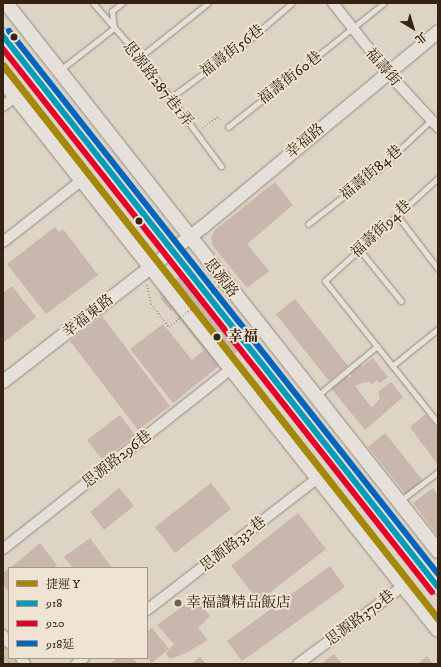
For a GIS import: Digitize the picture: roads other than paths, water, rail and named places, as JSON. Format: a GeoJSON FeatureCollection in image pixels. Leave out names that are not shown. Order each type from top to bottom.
{"type":"FeatureCollection","features":[{"type":"Feature","properties":{"kind":"main road","name":"思源路"},"geometry":{"type":"LineString","coordinates":[[6,3],[438,551]]}},
{"type":"Feature","properties":{"kind":"main road","name":"思源路"},"geometry":{"type":"LineString","coordinates":[[3,36],[438,587]]}},
{"type":"Feature","properties":{"kind":"main road"},"geometry":{"type":"LineString","coordinates":[[3,81],[232,368],[438,630]]}},
{"type":"Feature","properties":{"kind":"street","name":"福壽街"},"geometry":{"type":"LineString","coordinates":[[332,3],[388,73],[435,124]]}},
{"type":"Feature","properties":{"kind":"street","name":"幸福路"},"geometry":{"type":"LineString","coordinates":[[172,251],[438,31]]}},
{"type":"Feature","properties":{"kind":"street"},"geometry":{"type":"LineString","coordinates":[[3,106],[16,96]]}},
{"type":"Feature","properties":{"kind":"street"},"geometry":{"type":"LineString","coordinates":[[3,242],[82,180]]}},
{"type":"Feature","properties":{"kind":"street","name":"幸福東路"},"geometry":{"type":"LineString","coordinates":[[3,381],[172,251]]}},
{"type":"Feature","properties":{"kind":"street","name":"思源路296巷"},"geometry":{"type":"LineString","coordinates":[[3,549],[232,368]]}},
{"type":"Feature","properties":{"kind":"street","name":"思源路332巷"},"geometry":{"type":"LineString","coordinates":[[148,609],[318,478]]}},
{"type":"Feature","properties":{"kind":"street","name":"思源路370巷"},"geometry":{"type":"LineString","coordinates":[[298,664],[403,586]]}},
{"type":"Feature","properties":{"kind":"lane","name":"思源路287巷1弄"},"geometry":{"type":"LineString","coordinates":[[93,3],[140,57],[221,166]]}},
{"type":"Feature","properties":{"kind":"lane"},"geometry":{"type":"LineString","coordinates":[[59,71],[114,28],[112,11],[122,3]]}},
{"type":"Feature","properties":{"kind":"lane"},"geometry":{"type":"LineString","coordinates":[[140,57],[208,3]]}},
{"type":"Feature","properties":{"kind":"lane","name":"福壽街56巷"},"geometry":{"type":"LineString","coordinates":[[170,98],[250,39],[292,3]]}},
{"type":"Feature","properties":{"kind":"lane","name":"福壽街60巷"},"geometry":{"type":"LineString","coordinates":[[228,126],[384,3]]}},
{"type":"Feature","properties":{"kind":"lane","name":"福壽街84巷"},"geometry":{"type":"LineString","coordinates":[[308,224],[435,124]]}},
{"type":"Feature","properties":{"kind":"lane","name":"福壽街94巷"},"geometry":{"type":"LineString","coordinates":[[377,346],[326,281],[396,214],[438,178]]}},
{"type":"Feature","properties":{"kind":"lane"},"geometry":{"type":"LineString","coordinates":[[396,214],[438,269]]}},
{"type":"Feature","properties":{"kind":"lane"},"geometry":{"type":"LineString","coordinates":[[359,249],[400,301]]}},
{"type":"Feature","properties":{"kind":"lane"},"geometry":{"type":"LineString","coordinates":[[392,366],[438,329]]}},
{"type":"Feature","properties":{"kind":"lane"},"geometry":{"type":"LineString","coordinates":[[316,397],[377,346],[438,424]]}},
{"type":"Feature","properties":{"kind":"lane"},"geometry":{"type":"LineString","coordinates":[[399,502],[438,472]]}},
{"type":"Feature","properties":{"kind":"metro line","name":"Y"},"geometry":{"type":"LineString","coordinates":[[3,65],[438,619]]}},
{"type":"Feature","properties":{"kind":"place","name":"幸福"},"geometry":{"type":"Point","coordinates":[217,337]}},
{"type":"Feature","properties":{"kind":"place","name":"幸福讚精品飯店"},"geometry":{"type":"Point","coordinates":[178,603]}}]}
